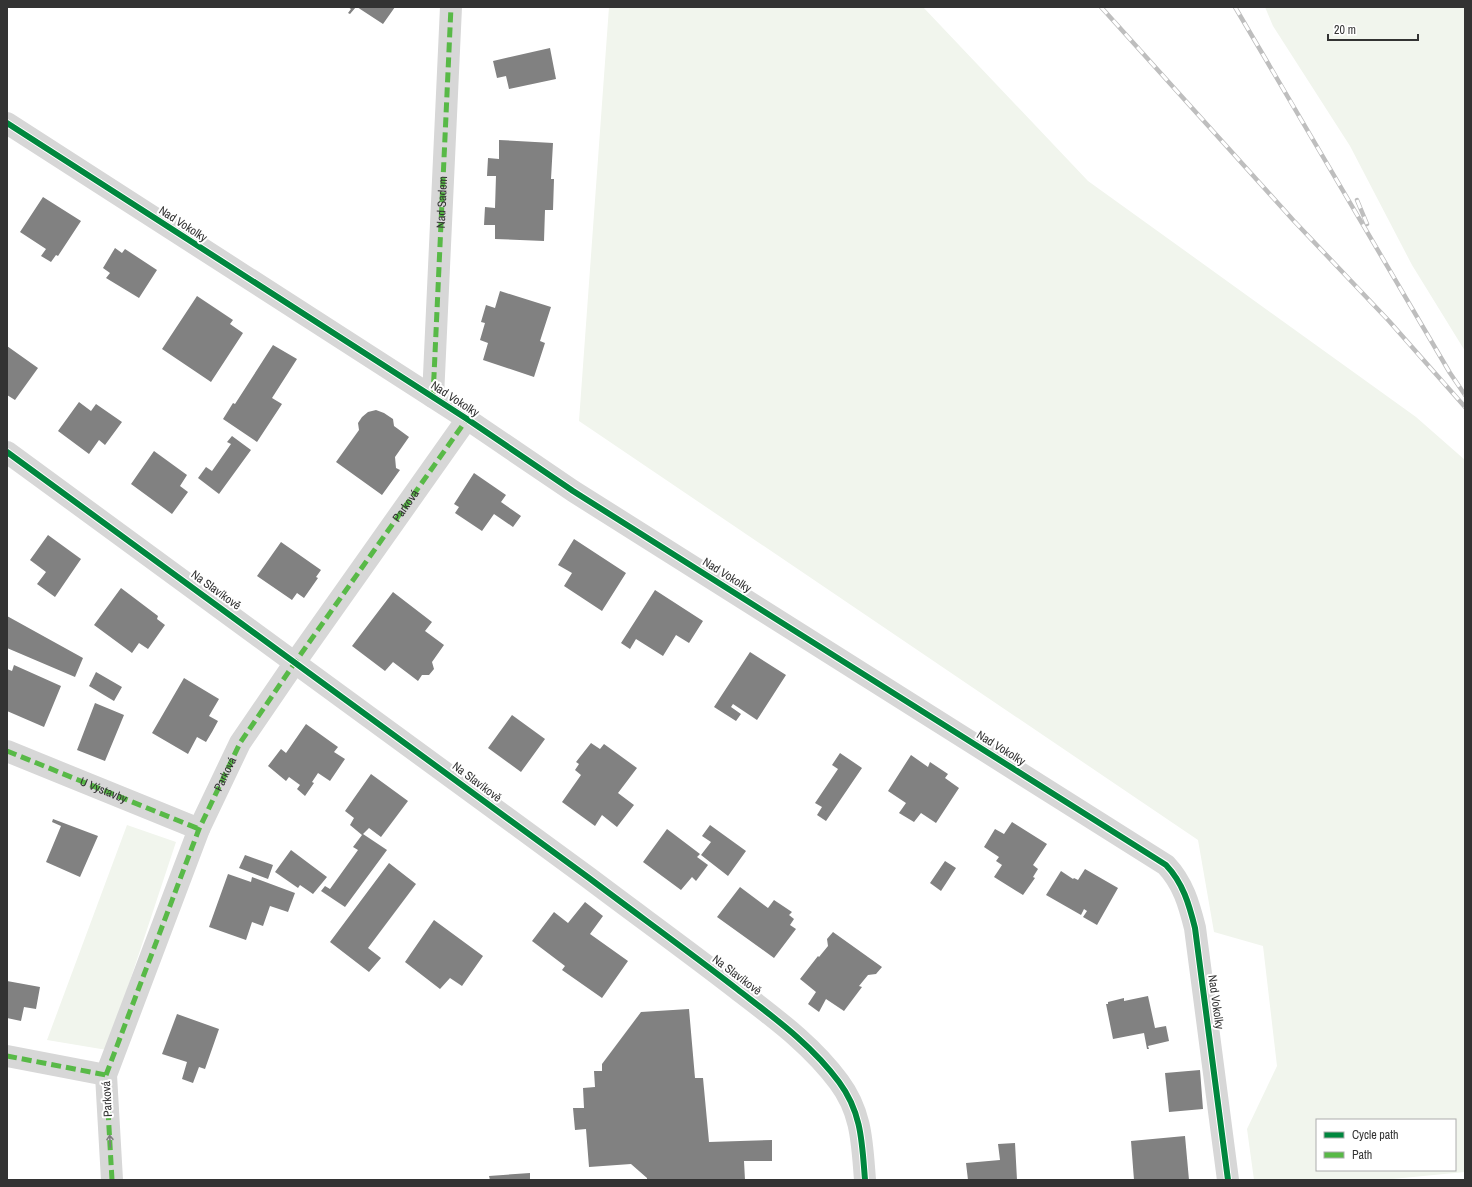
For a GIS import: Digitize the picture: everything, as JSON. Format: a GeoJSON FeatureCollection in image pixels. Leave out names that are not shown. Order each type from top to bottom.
{"type":"FeatureCollection","features":[{"type":"Feature","properties":{"kind":"street","name":"Nad Sadem"},"geometry":{"type":"LineString","coordinates":[[433,397],[451,7]]}},
{"type":"Feature","properties":{"kind":"street","name":"Nad Vokolky"},"geometry":{"type":"LineString","coordinates":[[7,123],[467,419],[573,491],[1166,865],[1176,876],[1183,890],[1195,928],[1228,1180]]}},
{"type":"Feature","properties":{"kind":"street","name":"Parková"},"geometry":{"type":"LineString","coordinates":[[112,1180],[106,1075],[199,829],[240,744],[296,661],[467,419]]}},
{"type":"Feature","properties":{"kind":"street","name":"Na Slavíkově"},"geometry":{"type":"LineString","coordinates":[[7,452],[296,661],[776,1019],[818,1057],[838,1081],[853,1105],[858,1118],[861,1135],[865,1180]]}},
{"type":"Feature","properties":{"kind":"street","name":"U Výstavby"},"geometry":{"type":"LineString","coordinates":[[7,751],[199,829]]}},
{"type":"Feature","properties":{"kind":"street"},"geometry":{"type":"LineString","coordinates":[[7,1056],[106,1075]]}},
{"type":"Feature","properties":{"kind":"shaded area"},"geometry":{"type":"Polygon","coordinates":[[[609,7],[923,7],[1088,181],[1416,417],[1465,460],[1465,1172],[1382,1180],[1254,1180],[1247,1129],[1277,1066],[1263,946],[1214,932],[1198,840],[579,421],[609,7]]]}},
{"type":"Feature","properties":{"kind":"shaded area"},"geometry":{"type":"Polygon","coordinates":[[[1265,7],[1465,7],[1465,351],[1412,265],[1350,146],[1273,26],[1265,7]]]}},
{"type":"Feature","properties":{"kind":"shaded area"},"geometry":{"type":"Polygon","coordinates":[[[127,825],[176,842],[107,1050],[47,1040],[127,825]]]}},
{"type":"Feature","properties":{"kind":"building"},"geometry":{"type":"Polygon","coordinates":[[[348,7],[356,7],[350,14],[348,13],[351,9],[348,7]]]}},
{"type":"Feature","properties":{"kind":"building"},"geometry":{"type":"Polygon","coordinates":[[[357,7],[395,7],[383,24],[357,7]]]}},
{"type":"Feature","properties":{"kind":"building"},"geometry":{"type":"Polygon","coordinates":[[[550,48],[556,79],[509,89],[506,76],[497,78],[493,61],[550,48]]]}},
{"type":"Feature","properties":{"kind":"building"},"geometry":{"type":"Polygon","coordinates":[[[499,140],[553,143],[551,179],[554,179],[553,210],[545,210],[544,241],[495,239],[495,225],[484,225],[485,207],[495,208],[496,176],[487,176],[488,158],[499,159],[499,140]]]}},
{"type":"Feature","properties":{"kind":"building"},"geometry":{"type":"Polygon","coordinates":[[[43,197],[81,221],[58,256],[56,255],[51,262],[41,256],[46,249],[20,232],[43,197]]]}},
{"type":"Feature","properties":{"kind":"building"},"geometry":{"type":"Polygon","coordinates":[[[115,248],[122,253],[125,249],[157,270],[139,298],[106,278],[110,273],[103,268],[115,248]]]}},
{"type":"Feature","properties":{"kind":"building"},"geometry":{"type":"Polygon","coordinates":[[[500,291],[551,307],[540,341],[545,343],[534,377],[483,360],[488,343],[480,340],[485,323],[481,322],[486,305],[495,308],[500,291]]]}},
{"type":"Feature","properties":{"kind":"building"},"geometry":{"type":"Polygon","coordinates":[[[197,296],[233,320],[230,324],[243,333],[211,382],[162,349],[197,296]]]}},
{"type":"Feature","properties":{"kind":"building"},"geometry":{"type":"Polygon","coordinates":[[[273,345],[297,359],[272,398],[282,404],[257,442],[223,419],[233,403],[235,404],[273,345]]]}},
{"type":"Feature","properties":{"kind":"building"},"geometry":{"type":"Polygon","coordinates":[[[7,346],[38,368],[15,400],[7,395],[7,346]]]}},
{"type":"Feature","properties":{"kind":"building"},"geometry":{"type":"Polygon","coordinates":[[[79,402],[91,411],[96,404],[122,422],[105,445],[99,440],[89,454],[58,431],[79,402]]]}},
{"type":"Feature","properties":{"kind":"building"},"geometry":{"type":"Polygon","coordinates":[[[376,410],[393,419],[394,426],[409,437],[395,457],[396,468],[400,470],[382,495],[336,462],[359,430],[358,423],[362,417],[368,412],[376,410]]]}},
{"type":"Feature","properties":{"kind":"building"},"geometry":{"type":"Polygon","coordinates":[[[232,436],[251,450],[219,494],[198,478],[206,467],[212,471],[231,444],[227,442],[232,436]]]}},
{"type":"Feature","properties":{"kind":"building"},"geometry":{"type":"Polygon","coordinates":[[[154,451],[187,475],[180,486],[188,492],[172,514],[131,484],[154,451]]]}},
{"type":"Feature","properties":{"kind":"building"},"geometry":{"type":"Polygon","coordinates":[[[474,473],[506,495],[501,502],[521,516],[513,527],[494,514],[482,531],[455,513],[459,507],[454,504],[474,473]]]}},
{"type":"Feature","properties":{"kind":"building"},"geometry":{"type":"Polygon","coordinates":[[[48,535],[81,559],[55,597],[37,584],[46,572],[30,560],[48,535]]]}},
{"type":"Feature","properties":{"kind":"building"},"geometry":{"type":"Polygon","coordinates":[[[574,539],[626,573],[602,611],[564,586],[572,573],[558,565],[574,539]]]}},
{"type":"Feature","properties":{"kind":"building"},"geometry":{"type":"Polygon","coordinates":[[[281,542],[321,570],[316,577],[318,578],[304,598],[297,593],[292,600],[257,576],[281,542]]]}},
{"type":"Feature","properties":{"kind":"building"},"geometry":{"type":"Polygon","coordinates":[[[121,588],[158,616],[157,619],[165,625],[148,649],[139,643],[132,653],[94,625],[121,588]]]}},
{"type":"Feature","properties":{"kind":"building"},"geometry":{"type":"Polygon","coordinates":[[[655,590],[703,621],[689,643],[676,635],[663,656],[636,639],[630,649],[621,643],[655,590]]]}},
{"type":"Feature","properties":{"kind":"building"},"geometry":{"type":"Polygon","coordinates":[[[393,592],[432,622],[425,631],[444,645],[432,662],[434,669],[429,675],[422,675],[418,681],[393,662],[385,671],[352,646],[393,592]]]}},
{"type":"Feature","properties":{"kind":"building"},"geometry":{"type":"Polygon","coordinates":[[[7,616],[83,658],[75,677],[7,648],[7,616]]]}},
{"type":"Feature","properties":{"kind":"building"},"geometry":{"type":"Polygon","coordinates":[[[750,652],[786,675],[757,720],[733,704],[731,707],[741,714],[736,721],[714,707],[750,652]]]}},
{"type":"Feature","properties":{"kind":"building"},"geometry":{"type":"Polygon","coordinates":[[[14,665],[61,686],[44,727],[7,711],[7,669],[12,671],[14,665]]]}},
{"type":"Feature","properties":{"kind":"building"},"geometry":{"type":"Polygon","coordinates":[[[96,672],[122,687],[114,701],[89,686],[96,672]]]}},
{"type":"Feature","properties":{"kind":"building"},"geometry":{"type":"Polygon","coordinates":[[[184,678],[219,699],[209,716],[218,721],[212,732],[206,742],[197,737],[188,754],[152,733],[184,678]]]}},
{"type":"Feature","properties":{"kind":"building"},"geometry":{"type":"Polygon","coordinates":[[[95,703],[124,715],[105,761],[77,750],[95,703]]]}},
{"type":"Feature","properties":{"kind":"building"},"geometry":{"type":"Polygon","coordinates":[[[512,715],[545,739],[521,772],[488,748],[512,715]]]}},
{"type":"Feature","properties":{"kind":"building"},"geometry":{"type":"Polygon","coordinates":[[[306,724],[338,747],[334,752],[345,759],[330,781],[318,773],[312,782],[314,783],[305,796],[297,789],[300,785],[289,777],[286,781],[268,766],[281,749],[286,753],[306,724]]]}},
{"type":"Feature","properties":{"kind":"building"},"geometry":{"type":"Polygon","coordinates":[[[591,743],[600,749],[604,744],[637,768],[618,793],[634,805],[617,827],[602,815],[595,826],[562,802],[581,775],[575,770],[579,764],[576,762],[591,743]]]}},
{"type":"Feature","properties":{"kind":"building"},"geometry":{"type":"Polygon","coordinates":[[[840,753],[862,768],[826,821],[817,815],[822,807],[815,803],[838,769],[832,765],[840,753]]]}},
{"type":"Feature","properties":{"kind":"building"},"geometry":{"type":"Polygon","coordinates":[[[911,755],[928,767],[930,762],[948,774],[945,778],[959,788],[936,823],[921,813],[914,822],[899,813],[906,803],[888,791],[911,755]]]}},
{"type":"Feature","properties":{"kind":"building"},"geometry":{"type":"Polygon","coordinates":[[[371,774],[408,801],[381,837],[369,828],[363,834],[387,850],[345,907],[321,891],[325,886],[330,889],[358,850],[353,847],[362,835],[350,825],[354,818],[345,811],[371,774]]]}},
{"type":"Feature","properties":{"kind":"building"},"geometry":{"type":"Polygon","coordinates":[[[53,819],[98,836],[80,877],[46,862],[61,826],[52,822],[53,819]]]}},
{"type":"Feature","properties":{"kind":"building"},"geometry":{"type":"Polygon","coordinates":[[[1012,822],[1047,844],[1033,865],[1038,869],[1033,877],[1035,878],[1023,895],[994,877],[1002,865],[996,861],[999,857],[984,847],[995,829],[1004,834],[1012,822]]]}},
{"type":"Feature","properties":{"kind":"building"},"geometry":{"type":"Polygon","coordinates":[[[710,825],[746,851],[728,876],[701,855],[711,842],[702,836],[710,825]]]}},
{"type":"Feature","properties":{"kind":"building"},"geometry":{"type":"Polygon","coordinates":[[[667,829],[700,854],[697,857],[708,865],[696,881],[692,877],[681,890],[643,862],[667,829]]]}},
{"type":"Feature","properties":{"kind":"building"},"geometry":{"type":"Polygon","coordinates":[[[291,850],[327,877],[313,894],[300,885],[298,888],[275,872],[291,850]]]}},
{"type":"Feature","properties":{"kind":"building"},"geometry":{"type":"Polygon","coordinates":[[[245,855],[273,865],[268,879],[239,868],[245,855]]]}},
{"type":"Feature","properties":{"kind":"building"},"geometry":{"type":"Polygon","coordinates":[[[945,861],[956,868],[941,891],[930,883],[945,861]]]}},
{"type":"Feature","properties":{"kind":"building"},"geometry":{"type":"Polygon","coordinates":[[[389,863],[416,884],[368,948],[381,958],[369,972],[330,942],[389,863]]]}},
{"type":"Feature","properties":{"kind":"building"},"geometry":{"type":"Polygon","coordinates":[[[1085,869],[1118,888],[1097,925],[1083,917],[1087,911],[1084,909],[1081,915],[1046,895],[1061,871],[1073,879],[1078,880],[1085,869]]]}},
{"type":"Feature","properties":{"kind":"building"},"geometry":{"type":"Polygon","coordinates":[[[228,874],[251,882],[252,877],[295,893],[288,912],[270,906],[263,926],[252,922],[246,940],[209,927],[228,874]]]}},
{"type":"Feature","properties":{"kind":"building"},"geometry":{"type":"Polygon","coordinates":[[[740,887],[768,908],[774,900],[792,912],[789,915],[794,919],[790,925],[796,929],[774,958],[717,917],[740,887]]]}},
{"type":"Feature","properties":{"kind":"building"},"geometry":{"type":"Polygon","coordinates":[[[585,902],[603,916],[590,934],[628,961],[602,998],[562,970],[565,966],[532,941],[554,912],[568,923],[585,902]]]}},
{"type":"Feature","properties":{"kind":"building"},"geometry":{"type":"Polygon","coordinates":[[[434,920],[483,956],[462,986],[450,978],[440,989],[405,962],[434,920]]]}},
{"type":"Feature","properties":{"kind":"building"},"geometry":{"type":"Polygon","coordinates":[[[833,932],[882,967],[876,974],[868,975],[859,986],[862,987],[844,1011],[826,999],[819,1012],[808,1004],[816,992],[800,979],[828,946],[827,939],[833,932]]]}},
{"type":"Feature","properties":{"kind":"building"},"geometry":{"type":"Polygon","coordinates":[[[7,981],[40,987],[36,1009],[24,1007],[21,1021],[7,1018],[7,981]]]}},
{"type":"Feature","properties":{"kind":"building"},"geometry":{"type":"Polygon","coordinates":[[[1148,996],[1155,1028],[1166,1026],[1169,1041],[1148,1046],[1149,1049],[1147,1049],[1144,1033],[1113,1039],[1106,1004],[1108,1004],[1108,1002],[1124,998],[1124,1001],[1148,996]]]}},
{"type":"Feature","properties":{"kind":"building"},"geometry":{"type":"Polygon","coordinates":[[[689,1009],[695,1078],[703,1078],[709,1142],[772,1140],[772,1161],[744,1161],[745,1180],[647,1180],[647,1178],[631,1164],[589,1167],[586,1129],[575,1130],[573,1108],[584,1108],[583,1088],[595,1087],[594,1071],[602,1071],[602,1064],[641,1012],[689,1009]]]}},
{"type":"Feature","properties":{"kind":"building"},"geometry":{"type":"Polygon","coordinates":[[[177,1014],[219,1029],[205,1069],[199,1067],[193,1083],[182,1079],[187,1062],[162,1054],[177,1014]]]}},
{"type":"Feature","properties":{"kind":"building"},"geometry":{"type":"Polygon","coordinates":[[[1200,1070],[1203,1109],[1169,1112],[1165,1073],[1200,1070]]]}},
{"type":"Feature","properties":{"kind":"building"},"geometry":{"type":"Polygon","coordinates":[[[1185,1136],[1189,1180],[1134,1180],[1131,1141],[1185,1136]]]}},
{"type":"Feature","properties":{"kind":"building"},"geometry":{"type":"Polygon","coordinates":[[[1015,1143],[1017,1180],[968,1180],[966,1163],[1000,1160],[998,1144],[1015,1143]]]}},
{"type":"Feature","properties":{"kind":"building"},"geometry":{"type":"Polygon","coordinates":[[[530,1173],[530,1180],[490,1180],[489,1176],[530,1173]]]}},
{"type":"Feature","properties":{"kind":"railway"},"geometry":{"type":"LineString","coordinates":[[1101,7],[1294,221],[1389,321],[1465,407]]}},
{"type":"Feature","properties":{"kind":"railway"},"geometry":{"type":"LineString","coordinates":[[1235,7],[1450,373],[1465,395]]}},
{"type":"Feature","properties":{"kind":"railway"},"geometry":{"type":"LineString","coordinates":[[1357,200],[1367,224]]}},
{"type":"Feature","properties":{"kind":"marked path"},"geometry":{"type":"LineString","coordinates":[[433,397],[451,7]]}},
{"type":"Feature","properties":{"kind":"marked path"},"geometry":{"type":"LineString","coordinates":[[112,1180],[106,1075],[199,829],[240,743],[467,419]]}},
{"type":"Feature","properties":{"kind":"marked path"},"geometry":{"type":"LineString","coordinates":[[7,751],[199,829]]}},
{"type":"Feature","properties":{"kind":"marked path"},"geometry":{"type":"LineString","coordinates":[[7,1056],[106,1075]]}},
{"type":"Feature","properties":{"kind":"cycle path"},"geometry":{"type":"LineString","coordinates":[[7,123],[467,419],[573,491],[1166,865],[1177,879],[1185,894],[1195,928],[1228,1180]]}},
{"type":"Feature","properties":{"kind":"cycle path"},"geometry":{"type":"LineString","coordinates":[[7,452],[517,824],[700,961],[804,1043],[839,1082],[852,1105],[860,1129],[865,1180]]}}]}
